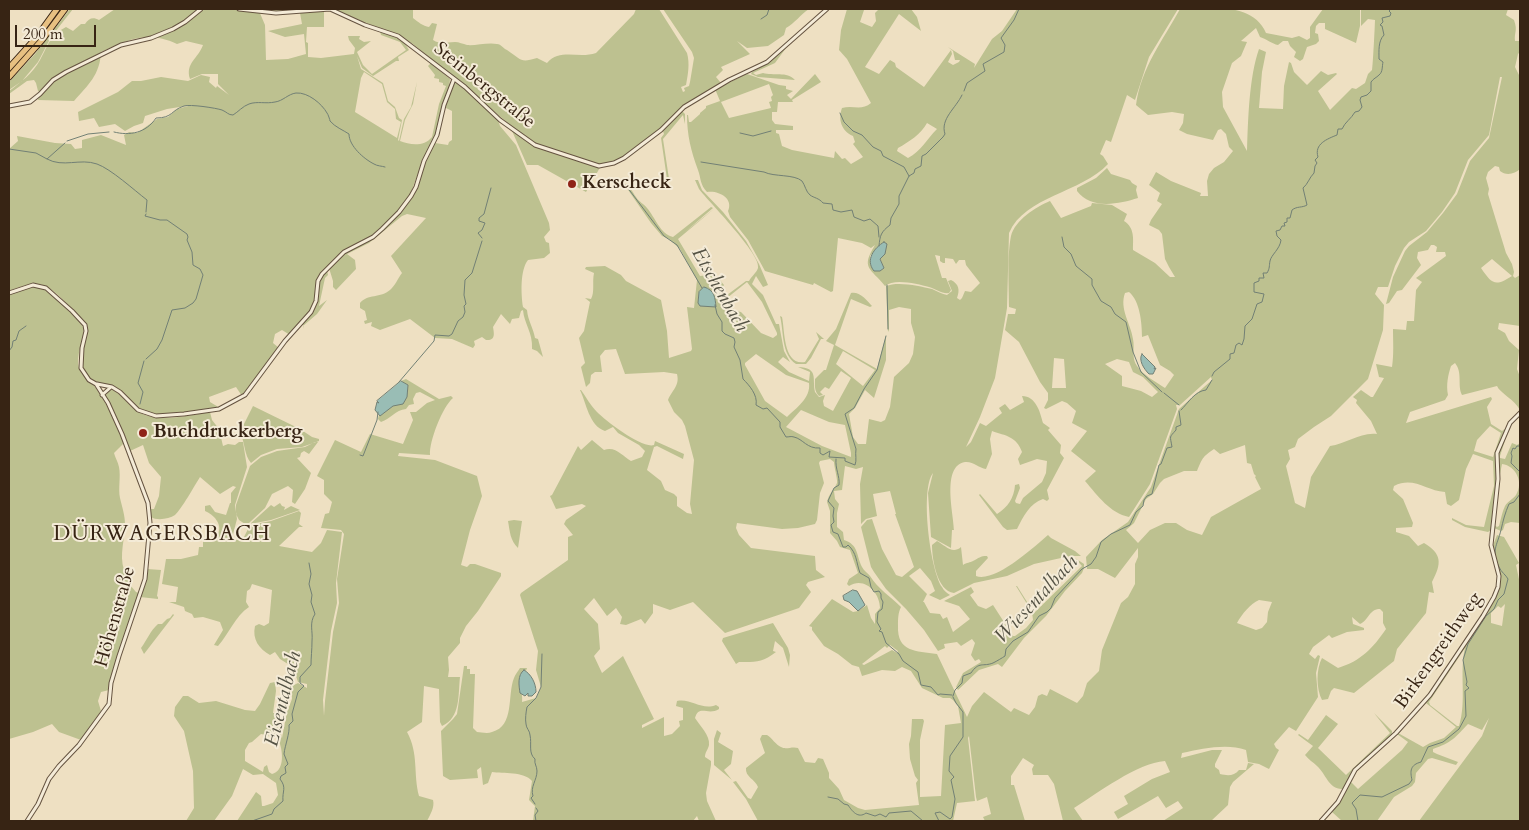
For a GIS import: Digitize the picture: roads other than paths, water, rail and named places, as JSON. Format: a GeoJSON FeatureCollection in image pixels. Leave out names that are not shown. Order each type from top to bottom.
{"type":"FeatureCollection","features":[{"type":"Feature","properties":{"kind":"highway"},"geometry":{"type":"LineString","coordinates":[[9,68],[36,38],[57,9]]}},
{"type":"Feature","properties":{"kind":"highway"},"geometry":{"type":"LineString","coordinates":[[9,77],[37,46],[65,9]]}},
{"type":"Feature","properties":{"kind":"street"},"geometry":{"type":"LineString","coordinates":[[9,106],[30,102],[58,76],[121,45],[151,38],[173,30],[201,9]]}},
{"type":"Feature","properties":{"kind":"street","name":"Steinbergstraße"},"geometry":{"type":"LineString","coordinates":[[239,9],[276,13],[334,10],[365,25],[398,36],[465,87],[500,120],[535,145],[597,165],[620,161],[664,128],[686,105],[774,57],[827,9]]}},
{"type":"Feature","properties":{"kind":"street"},"geometry":{"type":"LineString","coordinates":[[96,384],[112,387],[120,392],[138,410],[156,416],[219,409],[245,395],[288,338],[309,314],[315,304],[318,282],[322,274],[344,252],[372,237],[382,229],[399,212],[411,196],[424,161],[437,135],[444,104],[454,79]]}},
{"type":"Feature","properties":{"kind":"street","name":"Höhenstraße"},"geometry":{"type":"LineString","coordinates":[[9,293],[24,287],[41,286],[50,291],[85,325],[86,331],[82,348],[81,368],[89,380],[96,384],[124,439],[148,504],[150,527],[145,577],[111,683],[108,704],[80,745],[45,785],[38,804],[27,821]]}},
{"type":"Feature","properties":{"kind":"street"},"geometry":{"type":"LineString","coordinates":[[102,395],[112,387]]}},
{"type":"Feature","properties":{"kind":"street","name":"Birkengreithweg"},"geometry":{"type":"LineString","coordinates":[[1321,821],[1338,802],[1355,770],[1396,733],[1430,695],[1494,597],[1498,587],[1499,576],[1491,545],[1498,479],[1497,453],[1510,424],[1520,414]]}},
{"type":"Feature","properties":{"kind":"water"},"geometry":{"type":"Polygon","coordinates":[[[884,242],[887,244],[885,254],[880,259],[884,268],[880,271],[874,271],[870,263],[872,255],[884,242]]]}},
{"type":"Feature","properties":{"kind":"water"},"geometry":{"type":"Polygon","coordinates":[[[704,287],[712,292],[716,307],[700,306],[698,303],[699,292],[704,287]]]}},
{"type":"Feature","properties":{"kind":"water"},"geometry":{"type":"Polygon","coordinates":[[[1142,354],[1155,367],[1154,369],[1156,368],[1153,374],[1149,374],[1141,362],[1142,354]]]}},
{"type":"Feature","properties":{"kind":"water"},"geometry":{"type":"Polygon","coordinates":[[[401,381],[408,385],[407,397],[403,404],[393,406],[380,416],[375,410],[377,402],[379,403],[377,401],[401,381]]]}},
{"type":"Feature","properties":{"kind":"water"},"geometry":{"type":"Polygon","coordinates":[[[853,590],[857,591],[865,605],[858,611],[849,602],[844,600],[843,596],[853,590]]]}},
{"type":"Feature","properties":{"kind":"water"},"geometry":{"type":"Polygon","coordinates":[[[524,670],[531,676],[535,685],[536,692],[532,696],[528,696],[528,693],[525,696],[520,693],[519,678],[524,670]]]}},
{"type":"Feature","properties":{"kind":"waterway"},"geometry":{"type":"LineString","coordinates":[[761,19],[767,15],[769,9]]}},
{"type":"Feature","properties":{"kind":"waterway"},"geometry":{"type":"LineString","coordinates":[[964,91],[967,83],[985,71],[983,64],[1004,52],[1005,45],[1001,38],[1014,20],[1019,9]]}},
{"type":"Feature","properties":{"kind":"waterway","name":"Wiesentalbach"},"geometry":{"type":"LineString","coordinates":[[1212,376],[1214,372],[1230,359],[1230,354],[1234,353],[1236,345],[1239,343],[1242,345],[1245,326],[1252,319],[1257,304],[1262,302],[1264,294],[1254,292],[1254,283],[1259,281],[1259,278],[1264,278],[1263,273],[1267,273],[1271,259],[1280,243],[1281,240],[1277,236],[1276,231],[1285,226],[1284,223],[1287,222],[1287,218],[1290,218],[1292,210],[1307,205],[1303,188],[1314,173],[1317,163],[1315,160],[1318,157],[1317,152],[1320,145],[1337,135],[1338,129],[1342,129],[1355,112],[1359,111],[1362,107],[1361,97],[1371,91],[1371,82],[1381,72],[1383,62],[1379,59],[1379,49],[1384,35],[1380,25],[1383,22],[1382,18],[1390,16],[1391,13],[1389,11],[1391,9]]}},
{"type":"Feature","properties":{"kind":"waterway"},"geometry":{"type":"LineString","coordinates":[[114,132],[126,134],[143,130],[156,118],[166,117],[184,106],[214,108],[233,115],[249,104],[275,102],[293,94],[301,93],[314,99],[322,106],[330,121],[349,134],[354,147],[362,155],[375,165],[385,167]]}},
{"type":"Feature","properties":{"kind":"waterway"},"geometry":{"type":"LineString","coordinates":[[879,246],[881,234],[890,225],[891,218],[899,204],[899,196],[909,176],[914,173],[915,169],[921,166],[922,156],[945,134],[944,129],[947,118],[962,95]]}},
{"type":"Feature","properties":{"kind":"waterway"},"geometry":{"type":"LineString","coordinates":[[840,113],[844,122],[853,131],[862,135],[873,147],[881,151],[883,156],[904,167],[909,176]]}},
{"type":"Feature","properties":{"kind":"waterway"},"geometry":{"type":"LineString","coordinates":[[740,133],[753,136],[771,131]]}},
{"type":"Feature","properties":{"kind":"waterway"},"geometry":{"type":"LineString","coordinates":[[67,141],[88,134],[109,132]]}},
{"type":"Feature","properties":{"kind":"waterway"},"geometry":{"type":"LineString","coordinates":[[9,149],[36,153],[47,159],[65,143]]}},
{"type":"Feature","properties":{"kind":"waterway"},"geometry":{"type":"LineString","coordinates":[[47,159],[59,163],[91,162],[103,167],[147,200],[146,212]]}},
{"type":"Feature","properties":{"kind":"waterway"},"geometry":{"type":"LineString","coordinates":[[701,162],[798,179],[802,181],[810,195],[823,203],[832,204],[833,210],[841,212],[852,210],[854,217],[864,221],[870,219],[878,226],[879,237]]}},
{"type":"Feature","properties":{"kind":"waterway","name":"Etschenbach"},"geometry":{"type":"LineString","coordinates":[[624,183],[664,236],[677,245],[702,288]]}},
{"type":"Feature","properties":{"kind":"waterway","name":"Eisentalbach"},"geometry":{"type":"LineString","coordinates":[[482,238],[478,233],[482,230],[485,223],[479,221],[479,218],[484,214],[491,188]]}},
{"type":"Feature","properties":{"kind":"waterway"},"geometry":{"type":"LineString","coordinates":[[146,214],[145,216],[167,220],[187,234],[193,265],[200,269],[203,275],[196,299],[185,308],[172,310],[162,340],[157,349],[146,359]]}},
{"type":"Feature","properties":{"kind":"waterway"},"geometry":{"type":"LineString","coordinates":[[1062,237],[1064,247],[1071,254],[1076,266],[1092,279],[1092,285],[1101,301],[1111,307],[1115,314],[1126,322],[1133,352],[1141,372],[1162,392]]}},
{"type":"Feature","properties":{"kind":"waterway","name":"Eisentalbach"},"geometry":{"type":"LineString","coordinates":[[399,382],[434,341],[435,335],[449,336],[452,334],[458,321],[463,317],[466,304],[464,295],[465,280],[472,273],[482,241]]}},
{"type":"Feature","properties":{"kind":"waterway"},"geometry":{"type":"LineString","coordinates":[[887,285],[888,329]]}},
{"type":"Feature","properties":{"kind":"waterway","name":"Etschenbach"},"geometry":{"type":"LineString","coordinates":[[715,305],[717,314],[722,322],[722,331],[734,338],[734,347],[740,360],[743,379],[754,394],[756,405],[763,409],[767,408],[780,422],[780,427],[786,437],[794,437],[812,447],[820,448],[820,453],[823,455],[830,451],[829,457],[845,458],[845,461],[855,465],[856,449],[845,414],[854,408],[877,370],[886,336]]}},
{"type":"Feature","properties":{"kind":"waterway"},"geometry":{"type":"LineString","coordinates":[[9,351],[19,331],[26,326]]}},
{"type":"Feature","properties":{"kind":"waterway"},"geometry":{"type":"LineString","coordinates":[[140,404],[143,392],[138,383],[144,361]]}},
{"type":"Feature","properties":{"kind":"waterway","name":"Wiesentalbach"},"geometry":{"type":"LineString","coordinates":[[1181,410],[1195,395],[1206,390],[1212,380]]}},
{"type":"Feature","properties":{"kind":"waterway"},"geometry":{"type":"LineString","coordinates":[[1164,393],[1179,405]]}},
{"type":"Feature","properties":{"kind":"waterway","name":"Wiesentalbach"},"geometry":{"type":"LineString","coordinates":[[953,696],[955,690],[962,683],[963,676],[971,673],[979,666],[993,663],[1005,656],[1006,649],[1013,641],[1028,632],[1039,616],[1051,608],[1055,598],[1082,569],[1091,564],[1096,557],[1101,542],[1111,534],[1130,525],[1136,512],[1143,506],[1144,500],[1152,494],[1159,465],[1167,448],[1172,447],[1171,436],[1176,427],[1181,425],[1179,411]]}},
{"type":"Feature","properties":{"kind":"waterway","name":"Eisentalbach"},"geometry":{"type":"LineString","coordinates":[[360,455],[363,456],[377,420],[378,412]]}},
{"type":"Feature","properties":{"kind":"waterway"},"geometry":{"type":"LineString","coordinates":[[1520,446],[1517,446],[1515,449],[1513,448],[1511,453],[1511,463],[1520,472]]}},
{"type":"Feature","properties":{"kind":"waterway"},"geometry":{"type":"LineString","coordinates":[[836,459],[839,485],[834,488],[828,501],[834,508],[834,522],[831,525],[833,532],[838,534],[843,547],[848,545],[853,551],[860,573],[869,578],[874,592],[879,591],[881,594],[883,602],[882,609],[878,612],[877,622],[881,629],[879,631],[882,632],[886,643],[899,654],[903,661],[918,672],[921,685],[931,687],[938,695],[952,695]]}},
{"type":"Feature","properties":{"kind":"waterway"},"geometry":{"type":"LineString","coordinates":[[1358,821],[1356,809],[1352,803],[1360,795],[1382,797],[1409,784],[1412,780],[1412,769],[1421,762],[1428,747],[1443,742],[1459,729],[1466,716],[1465,691],[1469,688],[1466,685],[1463,660],[1468,644],[1486,616],[1494,609],[1498,600],[1504,594],[1508,579],[1500,569],[1495,556],[1495,548],[1509,504],[1514,502],[1520,494]]}},
{"type":"Feature","properties":{"kind":"waterway","name":"Eisentalbach"},"geometry":{"type":"LineString","coordinates":[[252,821],[272,814],[274,809],[283,801],[284,787],[280,779],[286,773],[285,767],[288,764],[284,754],[289,725],[293,721],[292,714],[298,692],[304,686],[300,683],[300,677],[311,665],[312,624],[315,614],[311,602],[309,563]]}},
{"type":"Feature","properties":{"kind":"waterway"},"geometry":{"type":"LineString","coordinates":[[535,804],[531,798],[533,796],[532,790],[537,769],[531,751],[531,738],[526,725],[526,718],[527,707],[536,698],[541,687],[542,654]]}},
{"type":"Feature","properties":{"kind":"waterway"},"geometry":{"type":"LineString","coordinates":[[939,821],[935,813],[940,812],[950,819],[952,817],[955,799],[951,780],[954,777],[949,771],[950,756],[963,737],[963,712],[953,697]]}},
{"type":"Feature","properties":{"kind":"waterway"},"geometry":{"type":"LineString","coordinates":[[828,797],[838,799],[848,805],[858,815],[866,813],[875,816],[880,814],[886,817],[889,813],[911,811],[923,821]]}},
{"type":"Feature","properties":{"kind":"waterway"},"geometry":{"type":"LineString","coordinates":[[536,808],[538,811],[535,815],[536,821]]}},
{"type":"Feature","properties":{"kind":"place","name":"Kerscheck"},"geometry":{"type":"Point","coordinates":[572,184]}},
{"type":"Feature","properties":{"kind":"place","name":"Buchdruckerberg"},"geometry":{"type":"Point","coordinates":[143,433]}},
{"type":"Feature","properties":{"kind":"district","name":"DÜRWAGERSBACH"},"geometry":{"type":"Point","coordinates":[162,535]}}]}
